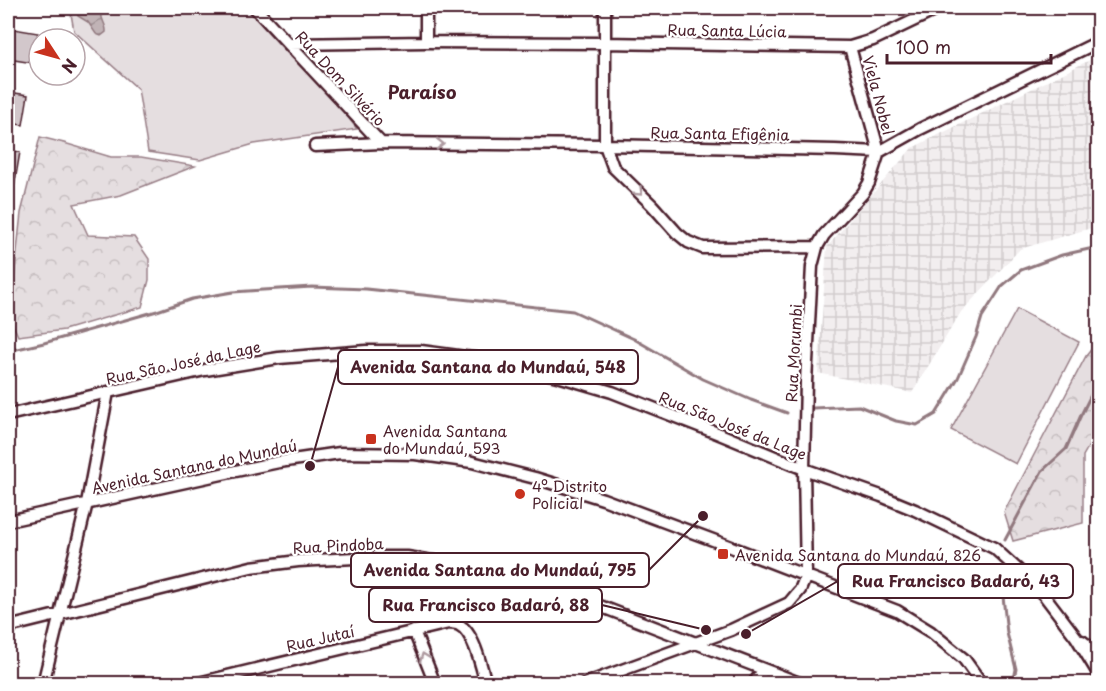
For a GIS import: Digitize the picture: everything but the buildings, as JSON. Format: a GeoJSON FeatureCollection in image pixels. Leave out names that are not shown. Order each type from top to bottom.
{"type":"FeatureCollection","features":[{"type":"Feature","properties":{"kind":"street","name":"Rua Dom Silvério"},"geometry":{"type":"LineString","coordinates":[[255,8],[381,143]]}},
{"type":"Feature","properties":{"kind":"street"},"geometry":{"type":"LineString","coordinates":[[426,8],[426,42]]}},
{"type":"Feature","properties":{"kind":"street"},"geometry":{"type":"LineString","coordinates":[[605,8],[605,145],[613,166],[688,242],[704,248],[817,247]]}},
{"type":"Feature","properties":{"kind":"street","name":"Rua Santa Lúcia"},"geometry":{"type":"LineString","coordinates":[[289,44],[426,42],[849,47],[873,40],[940,8]]}},
{"type":"Feature","properties":{"kind":"street"},"geometry":{"type":"LineString","coordinates":[[879,152],[920,129],[1098,42]]}},
{"type":"Feature","properties":{"kind":"street","name":"Viela Nobel"},"geometry":{"type":"LineString","coordinates":[[849,47],[879,152]]}},
{"type":"Feature","properties":{"kind":"street","name":"Rua Santa Efigênia"},"geometry":{"type":"LineString","coordinates":[[315,146],[381,143],[605,145],[879,152]]}},
{"type":"Feature","properties":{"kind":"street","name":"Rua Morumbi"},"geometry":{"type":"LineString","coordinates":[[806,576],[804,469],[812,266],[817,247],[824,235],[863,193],[869,183],[879,152]]}},
{"type":"Feature","properties":{"kind":"street","name":"Rua São José da Lage"},"geometry":{"type":"LineString","coordinates":[[8,415],[206,369],[279,358],[366,351],[421,351],[488,360],[561,377],[612,392],[804,469],[881,496],[994,548],[1044,595],[1076,637],[1098,673]]}},
{"type":"Feature","properties":{"kind":"street"},"geometry":{"type":"LineString","coordinates":[[43,684],[87,503],[108,392]]}},
{"type":"Feature","properties":{"kind":"street","name":"Avenida Santana do Mundaú"},"geometry":{"type":"LineString","coordinates":[[8,521],[231,471],[340,453],[415,454],[472,462],[580,492],[713,540],[897,611],[931,632],[964,659],[981,684]]}},
{"type":"Feature","properties":{"kind":"street","name":"Rua Pindoba"},"geometry":{"type":"LineString","coordinates":[[8,627],[251,567],[309,560],[374,556],[407,557],[472,567],[553,588],[802,684]]}},
{"type":"Feature","properties":{"kind":"street"},"geometry":{"type":"LineString","coordinates":[[584,684],[697,644],[789,603],[800,590],[806,576]]}},
{"type":"Feature","properties":{"kind":"street","name":"Rua Jutaí"},"geometry":{"type":"LineString","coordinates":[[194,684],[449,623],[459,624],[466,630],[472,641],[486,684]]}},
{"type":"Feature","properties":{"kind":"street"},"geometry":{"type":"LineString","coordinates":[[414,631],[435,684]]}},
{"type":"Feature","properties":{"kind":"street"},"geometry":{"type":"LineString","coordinates":[[1076,637],[1098,652]]}},
{"type":"Feature","properties":{"kind":"street"},"geometry":{"type":"LineString","coordinates":[[753,684],[764,670]]}},
{"type":"Feature","properties":{"kind":"shaded area"},"geometry":{"type":"Polygon","coordinates":[[[1098,56],[1098,226],[1020,249],[961,312],[912,393],[818,373],[827,247],[912,148],[1098,56]]]}},
{"type":"Feature","properties":{"kind":"green space"},"geometry":{"type":"Polygon","coordinates":[[[70,8],[246,8],[287,53],[332,96],[357,129],[254,144],[200,160],[148,152],[138,89],[87,43],[87,27],[73,27],[70,8]]]}},
{"type":"Feature","properties":{"kind":"green space"},"geometry":{"type":"Polygon","coordinates":[[[40,137],[111,157],[141,157],[195,166],[121,195],[74,204],[88,235],[134,237],[149,259],[149,280],[142,307],[64,330],[18,336],[10,318],[21,213],[40,137]]]}},
{"type":"Feature","properties":{"kind":"green space"},"geometry":{"type":"Polygon","coordinates":[[[1017,309],[1079,342],[1016,464],[951,430],[1017,309]]]}},
{"type":"Feature","properties":{"kind":"green space"},"geometry":{"type":"Polygon","coordinates":[[[1098,341],[1098,430],[1083,456],[1083,523],[1013,541],[1004,512],[1086,356],[1098,341]]]}},
{"type":"Feature","properties":{"kind":"water"},"geometry":{"type":"Polygon","coordinates":[[[78,8],[104,8],[102,17],[106,32],[101,36],[96,34],[88,22],[78,16],[78,8]]]}},
{"type":"Feature","properties":{"kind":"waterway"},"geometry":{"type":"LineString","coordinates":[[813,408],[859,406],[896,421],[917,425],[936,414],[958,378],[982,317],[1002,286],[1021,270],[1062,255],[1098,247]]}},
{"type":"Feature","properties":{"kind":"waterway"},"geometry":{"type":"LineString","coordinates":[[8,348],[17,349],[44,343],[192,299],[233,292],[312,287],[366,289],[573,311],[634,339],[703,379],[787,413]]}},
{"type":"Feature","properties":{"kind":"waterway"},"geometry":{"type":"LineString","coordinates":[[1005,540],[1042,471],[1066,449],[1098,381]]}},
{"type":"Feature","properties":{"kind":"waterway"},"geometry":{"type":"LineString","coordinates":[[1002,570],[1007,633],[1016,669],[1013,684]]}},
{"type":"Feature","properties":{"kind":"place","name":"Avenida Santana do Mundaú, 593"},"geometry":{"type":"Point","coordinates":[371,439]}},
{"type":"Feature","properties":{"kind":"place","name":"Avenida Santana do Mundaú, 548"},"geometry":{"type":"Point","coordinates":[310,466]}},
{"type":"Feature","properties":{"kind":"place","name":"4º Distrito Policial"},"geometry":{"type":"Point","coordinates":[520,494]}},
{"type":"Feature","properties":{"kind":"place","name":"Avenida Santana do Mundaú, 795"},"geometry":{"type":"Point","coordinates":[703,516]}},
{"type":"Feature","properties":{"kind":"place","name":"Avenida Santana do Mundaú, 826"},"geometry":{"type":"Point","coordinates":[723,554]}},
{"type":"Feature","properties":{"kind":"place","name":"Rua Francisco Badaró, 88"},"geometry":{"type":"Point","coordinates":[706,630]}},
{"type":"Feature","properties":{"kind":"place","name":"Rua Francisco Badaró, 43"},"geometry":{"type":"Point","coordinates":[746,634]}},
{"type":"Feature","properties":{"kind":"district","name":"Paraíso"},"geometry":{"type":"Point","coordinates":[422,91]}}]}
